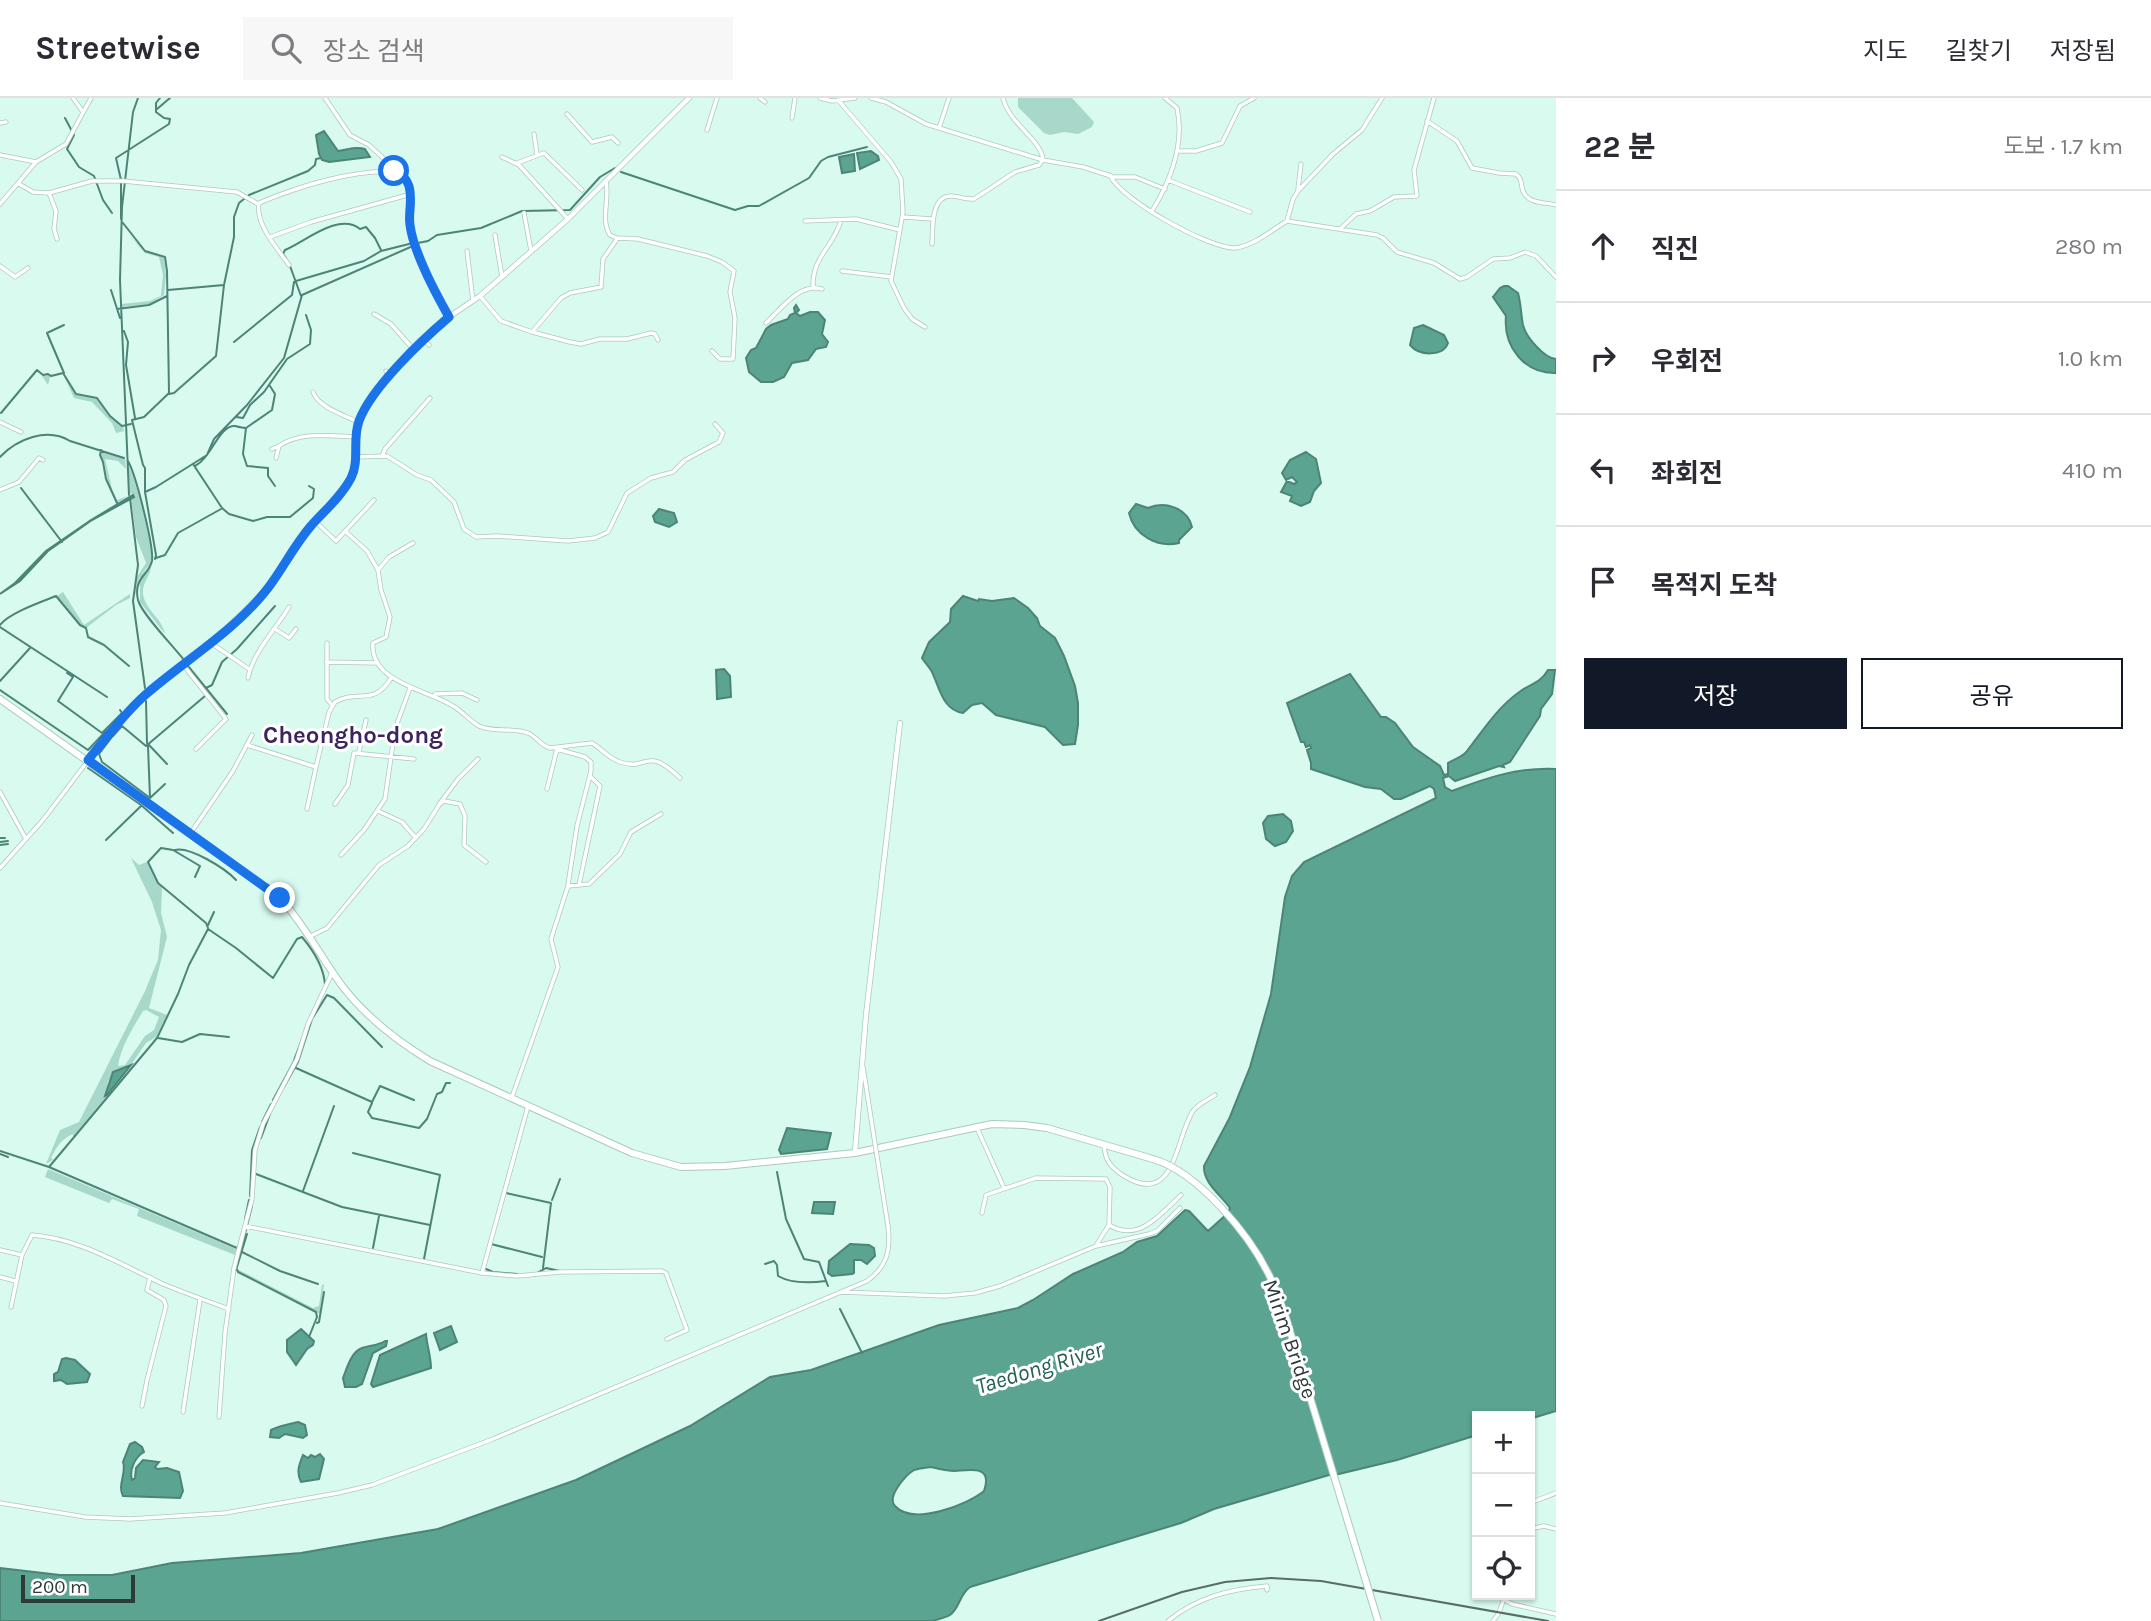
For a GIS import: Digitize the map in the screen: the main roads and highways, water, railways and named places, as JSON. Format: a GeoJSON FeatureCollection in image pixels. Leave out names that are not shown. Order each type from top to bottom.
{"type":"FeatureCollection","features":[{"type":"Feature","properties":{"kind":"main road","name":"Mirim Bridge"},"geometry":{"type":"LineString","coordinates":[[0,699],[280,898],[311,936],[342,985],[375,1022],[407,1047],[430,1061],[632,1153],[681,1167],[725,1166],[855,1153],[992,1124],[1047,1128],[1176,1168],[1199,1186],[1248,1240],[1270,1276],[1286,1318],[1378,1621]]}},
{"type":"Feature","properties":{"kind":"water"},"geometry":{"type":"Polygon","coordinates":[[[324,131],[338,151],[361,148],[365,149],[370,157],[329,162],[322,160],[316,135],[324,131]]]}},
{"type":"Feature","properties":{"kind":"water"},"geometry":{"type":"Polygon","coordinates":[[[871,151],[879,160],[860,169],[857,153],[871,151]]]}},
{"type":"Feature","properties":{"kind":"water"},"geometry":{"type":"Polygon","coordinates":[[[854,154],[855,171],[842,173],[839,157],[854,154]]]}},
{"type":"Feature","properties":{"kind":"water"},"geometry":{"type":"Polygon","coordinates":[[[1504,286],[1518,293],[1525,330],[1541,351],[1556,359],[1556,373],[1535,369],[1526,364],[1512,348],[1506,316],[1493,297],[1504,286]]]}},
{"type":"Feature","properties":{"kind":"water"},"geometry":{"type":"Polygon","coordinates":[[[796,305],[799,310],[796,313],[800,316],[818,312],[825,320],[822,334],[828,342],[826,347],[816,349],[808,360],[792,363],[784,377],[773,382],[761,382],[749,372],[746,358],[751,350],[756,348],[766,329],[788,319],[795,313],[796,305]]]}},
{"type":"Feature","properties":{"kind":"water"},"geometry":{"type":"Polygon","coordinates":[[[1423,325],[1444,335],[1448,343],[1445,348],[1436,353],[1425,353],[1410,345],[1414,328],[1423,325]]]}},
{"type":"Feature","properties":{"kind":"water"},"geometry":{"type":"Polygon","coordinates":[[[1306,452],[1316,459],[1321,483],[1310,502],[1301,506],[1290,501],[1292,496],[1281,492],[1287,481],[1294,484],[1297,482],[1292,477],[1286,480],[1282,473],[1290,460],[1306,452]]]}},
{"type":"Feature","properties":{"kind":"water"},"geometry":{"type":"Polygon","coordinates":[[[133,495],[134,497],[92,520],[48,551],[20,581],[0,594],[15,583],[46,551],[91,520],[133,495]]]}},
{"type":"Feature","properties":{"kind":"water"},"geometry":{"type":"Polygon","coordinates":[[[1136,504],[1148,508],[1161,505],[1174,507],[1185,515],[1192,527],[1179,543],[1155,542],[1141,533],[1132,521],[1129,513],[1136,504]]]}},
{"type":"Feature","properties":{"kind":"water"},"geometry":{"type":"Polygon","coordinates":[[[659,509],[674,513],[677,522],[669,527],[655,522],[653,516],[659,509]]]}},
{"type":"Feature","properties":{"kind":"water"},"geometry":{"type":"Polygon","coordinates":[[[963,596],[978,601],[1014,598],[1028,608],[1040,626],[1055,638],[1075,686],[1078,725],[1075,744],[1063,745],[1045,727],[996,715],[982,703],[972,705],[963,713],[951,708],[947,703],[922,658],[929,642],[950,622],[951,609],[963,596]]]}},
{"type":"Feature","properties":{"kind":"water"},"geometry":{"type":"Polygon","coordinates":[[[724,669],[730,676],[731,697],[717,699],[716,670],[724,669]]]}},
{"type":"Feature","properties":{"kind":"water","name":"Taedong River"},"geometry":{"type":"Polygon","coordinates":[[[1548,670],[1555,670],[1552,694],[1510,762],[1503,765],[1504,767],[1499,766],[1455,781],[1449,776],[1443,778],[1445,787],[1452,791],[1515,772],[1556,769],[1556,1411],[1535,1417],[1535,1411],[1472,1411],[1472,1437],[1397,1460],[1329,1475],[1214,1509],[1181,1523],[970,1587],[953,1612],[933,1621],[0,1621],[0,1568],[60,1575],[112,1575],[172,1563],[301,1553],[438,1529],[576,1480],[690,1426],[770,1377],[811,1370],[939,1325],[1018,1308],[1073,1274],[1123,1252],[1137,1242],[1157,1236],[1185,1210],[1208,1231],[1230,1208],[1209,1183],[1204,1166],[1229,1119],[1250,1067],[1271,994],[1285,897],[1292,876],[1304,862],[1436,798],[1434,789],[1430,786],[1401,799],[1394,799],[1381,789],[1365,787],[1311,769],[1307,750],[1311,748],[1310,745],[1306,747],[1304,742],[1301,742],[1287,703],[1350,674],[1381,717],[1395,723],[1413,747],[1440,766],[1444,775],[1448,774],[1448,763],[1465,753],[1503,706],[1538,681],[1548,670]],[[931,1467],[914,1470],[898,1486],[893,1497],[895,1506],[903,1512],[927,1514],[953,1507],[984,1491],[986,1477],[983,1473],[974,1470],[952,1471],[931,1467]]]}},
{"type":"Feature","properties":{"kind":"water"},"geometry":{"type":"Polygon","coordinates":[[[1283,814],[1291,821],[1293,831],[1286,842],[1275,846],[1266,839],[1263,823],[1268,816],[1283,814]]]}},
{"type":"Feature","properties":{"kind":"water"},"geometry":{"type":"Polygon","coordinates":[[[131,1065],[107,1095],[105,1096],[113,1072],[131,1065]]]}},
{"type":"Feature","properties":{"kind":"water"},"geometry":{"type":"Polygon","coordinates":[[[787,1128],[831,1133],[827,1149],[781,1154],[779,1150],[787,1128]]]}},
{"type":"Feature","properties":{"kind":"water"},"geometry":{"type":"Polygon","coordinates":[[[814,1202],[835,1202],[833,1214],[812,1213],[814,1202]]]}},
{"type":"Feature","properties":{"kind":"water"},"geometry":{"type":"Polygon","coordinates":[[[850,1244],[869,1245],[874,1248],[875,1256],[867,1264],[854,1260],[852,1274],[832,1276],[828,1273],[829,1261],[850,1244]]]}},
{"type":"Feature","properties":{"kind":"water"},"geometry":{"type":"Polygon","coordinates":[[[451,1326],[457,1342],[440,1350],[434,1333],[451,1326]]]}},
{"type":"Feature","properties":{"kind":"water"},"geometry":{"type":"Polygon","coordinates":[[[301,1329],[314,1341],[296,1365],[287,1352],[287,1340],[301,1329]]]}},
{"type":"Feature","properties":{"kind":"water"},"geometry":{"type":"Polygon","coordinates":[[[426,1334],[431,1368],[373,1387],[371,1384],[380,1355],[426,1334]]]}},
{"type":"Feature","properties":{"kind":"water"},"geometry":{"type":"Polygon","coordinates":[[[385,1341],[386,1346],[373,1353],[362,1384],[345,1387],[343,1378],[355,1353],[385,1341]]]}},
{"type":"Feature","properties":{"kind":"water"},"geometry":{"type":"Polygon","coordinates":[[[62,1359],[75,1360],[90,1374],[87,1382],[67,1384],[61,1380],[54,1381],[54,1374],[58,1372],[62,1359]]]}},
{"type":"Feature","properties":{"kind":"water"},"geometry":{"type":"Polygon","coordinates":[[[298,1422],[305,1425],[307,1435],[303,1438],[285,1434],[279,1438],[270,1437],[271,1430],[298,1422]]]}},
{"type":"Feature","properties":{"kind":"water"},"geometry":{"type":"Polygon","coordinates":[[[135,1442],[144,1452],[134,1464],[132,1480],[135,1478],[136,1468],[143,1460],[159,1462],[155,1467],[157,1469],[167,1468],[179,1472],[183,1491],[180,1498],[123,1496],[123,1462],[130,1444],[135,1442]]]}},
{"type":"Feature","properties":{"kind":"water"},"geometry":{"type":"Polygon","coordinates":[[[320,1454],[324,1459],[319,1479],[301,1482],[298,1472],[303,1455],[308,1458],[320,1454]]]}},
{"type":"Feature","properties":{"kind":"waterway"},"geometry":{"type":"LineString","coordinates":[[129,495],[120,280],[122,207],[133,112],[138,98]]}},
{"type":"Feature","properties":{"kind":"waterway"},"geometry":{"type":"LineString","coordinates":[[130,149],[169,124],[170,119],[156,112],[156,103],[160,98]]}},
{"type":"Feature","properties":{"kind":"waterway"},"geometry":{"type":"LineString","coordinates":[[157,109],[170,98]]}},
{"type":"Feature","properties":{"kind":"waterway"},"geometry":{"type":"LineString","coordinates":[[65,118],[74,135],[67,149],[79,167],[94,176],[103,200],[112,213]]}},
{"type":"Feature","properties":{"kind":"waterway"},"geometry":{"type":"LineString","coordinates":[[621,172],[735,210],[759,206],[809,178],[821,161],[828,157],[867,147]]}},
{"type":"Feature","properties":{"kind":"waterway"},"geometry":{"type":"LineString","coordinates":[[121,219],[121,180],[116,158],[127,151]]}},
{"type":"Feature","properties":{"kind":"waterway"},"geometry":{"type":"LineString","coordinates":[[168,290],[224,285],[234,237],[234,217],[239,203],[249,195],[308,171],[315,165],[316,159],[321,158]]}},
{"type":"Feature","properties":{"kind":"waterway"},"geometry":{"type":"LineString","coordinates":[[418,243],[437,235],[481,228],[522,211],[570,210],[600,177],[615,168]]}},
{"type":"Feature","properties":{"kind":"waterway"},"geometry":{"type":"LineString","coordinates":[[123,223],[145,251],[165,257],[167,271],[169,393],[144,417],[132,420],[145,468],[145,492],[155,559]]}},
{"type":"Feature","properties":{"kind":"waterway"},"geometry":{"type":"LineString","coordinates":[[286,258],[283,254],[285,250],[322,230],[342,224],[360,229],[366,227],[381,250]]}},
{"type":"Feature","properties":{"kind":"waterway"},"geometry":{"type":"LineString","coordinates":[[234,342],[292,295],[294,282],[364,261],[381,251],[413,243]]}},
{"type":"Feature","properties":{"kind":"waterway"},"geometry":{"type":"LineString","coordinates":[[145,492],[207,455],[214,439],[247,405],[284,358],[302,295],[415,245]]}},
{"type":"Feature","properties":{"kind":"waterway"},"geometry":{"type":"LineString","coordinates":[[290,266],[301,296]]}},
{"type":"Feature","properties":{"kind":"waterway"},"geometry":{"type":"LineString","coordinates":[[169,394],[174,393],[216,356],[224,285]]}},
{"type":"Feature","properties":{"kind":"waterway"},"geometry":{"type":"LineString","coordinates":[[111,290],[120,318]]}},
{"type":"Feature","properties":{"kind":"waterway"},"geometry":{"type":"LineString","coordinates":[[117,309],[149,305],[167,296]]}},
{"type":"Feature","properties":{"kind":"waterway"},"geometry":{"type":"LineString","coordinates":[[236,417],[243,418],[250,405],[264,392],[287,359],[310,344],[311,330],[306,315]]}},
{"type":"Feature","properties":{"kind":"waterway"},"geometry":{"type":"LineString","coordinates":[[64,325],[47,333],[64,373]]}},
{"type":"Feature","properties":{"kind":"waterway"},"geometry":{"type":"LineString","coordinates":[[124,331],[128,342],[126,365],[135,418]]}},
{"type":"Feature","properties":{"kind":"waterway"},"geometry":{"type":"LineString","coordinates":[[1,413],[37,370],[43,375],[51,376],[63,373],[76,394],[97,398],[110,416],[122,426],[131,424]]}},
{"type":"Feature","properties":{"kind":"waterway"},"geometry":{"type":"LineString","coordinates":[[270,386],[275,394],[272,410],[246,428],[243,454],[247,466],[268,468],[268,476],[275,486]]}},
{"type":"Feature","properties":{"kind":"waterway"},"geometry":{"type":"LineString","coordinates":[[195,466],[229,427],[246,428]]}},
{"type":"Feature","properties":{"kind":"waterway"},"geometry":{"type":"LineString","coordinates":[[0,457],[24,440],[52,435],[124,458]]}},
{"type":"Feature","properties":{"kind":"waterway"},"geometry":{"type":"LineString","coordinates":[[101,450],[106,479],[117,503]]}},
{"type":"Feature","properties":{"kind":"waterway"},"geometry":{"type":"LineString","coordinates":[[128,461],[144,511],[152,553],[150,566],[139,582],[138,600],[151,621],[184,660]]}},
{"type":"Feature","properties":{"kind":"waterway"},"geometry":{"type":"LineString","coordinates":[[193,464],[222,508],[229,514],[253,521],[267,517],[290,517],[313,498],[314,489],[309,486]]}},
{"type":"Feature","properties":{"kind":"waterway"},"geometry":{"type":"LineString","coordinates":[[21,488],[62,542]]}},
{"type":"Feature","properties":{"kind":"waterway"},"geometry":{"type":"LineString","coordinates":[[130,498],[138,565],[133,601],[145,688]]}},
{"type":"Feature","properties":{"kind":"waterway"},"geometry":{"type":"LineString","coordinates":[[156,558],[165,555],[178,533],[221,509]]}},
{"type":"Feature","properties":{"kind":"waterway"},"geometry":{"type":"LineString","coordinates":[[0,625],[18,612],[56,596],[80,625],[86,628],[88,637],[104,645],[129,666]]}},
{"type":"Feature","properties":{"kind":"waterway"},"geometry":{"type":"LineString","coordinates":[[206,688],[212,685],[222,662],[275,606]]}},
{"type":"Feature","properties":{"kind":"waterway"},"geometry":{"type":"LineString","coordinates":[[0,627],[107,697]]}},
{"type":"Feature","properties":{"kind":"waterway"},"geometry":{"type":"LineString","coordinates":[[0,681],[30,648]]}},
{"type":"Feature","properties":{"kind":"waterway"},"geometry":{"type":"LineString","coordinates":[[188,666],[227,714]]}},
{"type":"Feature","properties":{"kind":"waterway"},"geometry":{"type":"LineString","coordinates":[[67,673],[73,677],[58,701],[102,733],[122,713],[120,710]]}},
{"type":"Feature","properties":{"kind":"waterway"},"geometry":{"type":"LineString","coordinates":[[0,690],[88,750],[106,731],[113,736],[122,726],[146,746],[205,696]]}},
{"type":"Feature","properties":{"kind":"waterway"},"geometry":{"type":"LineString","coordinates":[[146,701],[147,743]]}},
{"type":"Feature","properties":{"kind":"waterway"},"geometry":{"type":"LineString","coordinates":[[112,737],[99,754],[102,762],[150,798],[165,784]]}},
{"type":"Feature","properties":{"kind":"waterway"},"geometry":{"type":"LineString","coordinates":[[149,745],[167,764]]}},
{"type":"Feature","properties":{"kind":"waterway"},"geometry":{"type":"LineString","coordinates":[[148,746],[150,798]]}},
{"type":"Feature","properties":{"kind":"waterway"},"geometry":{"type":"LineString","coordinates":[[88,768],[141,805],[173,833]]}},
{"type":"Feature","properties":{"kind":"waterway"},"geometry":{"type":"LineString","coordinates":[[106,840],[141,806]]}},
{"type":"Feature","properties":{"kind":"waterway"},"geometry":{"type":"LineString","coordinates":[[0,838],[5,838]]}},
{"type":"Feature","properties":{"kind":"waterway"},"geometry":{"type":"LineString","coordinates":[[0,842],[8,841]]}},
{"type":"Feature","properties":{"kind":"waterway"},"geometry":{"type":"LineString","coordinates":[[0,845],[8,844]]}},
{"type":"Feature","properties":{"kind":"waterway"},"geometry":{"type":"LineString","coordinates":[[195,877],[200,866],[173,850],[161,848],[148,862],[158,883],[206,923],[208,928]]}},
{"type":"Feature","properties":{"kind":"waterway"},"geometry":{"type":"LineString","coordinates":[[175,850],[189,851],[207,859],[236,880]]}},
{"type":"Feature","properties":{"kind":"waterway"},"geometry":{"type":"LineString","coordinates":[[208,925],[214,912]]}},
{"type":"Feature","properties":{"kind":"waterway"},"geometry":{"type":"LineString","coordinates":[[0,1151],[49,1167],[157,1038],[208,929],[273,978],[297,939],[302,937],[317,959],[325,985]]}},
{"type":"Feature","properties":{"kind":"waterway"},"geometry":{"type":"LineString","coordinates":[[284,1087],[298,1062],[312,1019],[327,995],[334,998],[382,1047]]}},
{"type":"Feature","properties":{"kind":"waterway"},"geometry":{"type":"LineString","coordinates":[[273,1100],[293,1063],[311,1015]]}},
{"type":"Feature","properties":{"kind":"waterway"},"geometry":{"type":"LineString","coordinates":[[158,1038],[182,1042],[200,1034],[229,1037]]}},
{"type":"Feature","properties":{"kind":"waterway"},"geometry":{"type":"LineString","coordinates":[[296,1068],[372,1102],[380,1086],[414,1100]]}},
{"type":"Feature","properties":{"kind":"waterway"},"geometry":{"type":"LineString","coordinates":[[372,1103],[368,1112],[372,1118],[419,1128],[427,1119],[437,1094],[442,1092],[446,1083],[450,1083]]}},
{"type":"Feature","properties":{"kind":"waterway"},"geometry":{"type":"LineString","coordinates":[[262,1122],[271,1104]]}},
{"type":"Feature","properties":{"kind":"waterway"},"geometry":{"type":"LineString","coordinates":[[303,1191],[334,1106]]}},
{"type":"Feature","properties":{"kind":"waterway"},"geometry":{"type":"LineString","coordinates":[[261,1138],[270,1114]]}},
{"type":"Feature","properties":{"kind":"waterway"},"geometry":{"type":"LineString","coordinates":[[250,1196],[252,1150],[260,1127]]}},
{"type":"Feature","properties":{"kind":"waterway"},"geometry":{"type":"LineString","coordinates":[[353,1153],[440,1175],[424,1259]]}},
{"type":"Feature","properties":{"kind":"waterway"},"geometry":{"type":"LineString","coordinates":[[0,1154],[8,1157]]}},
{"type":"Feature","properties":{"kind":"waterway"},"geometry":{"type":"LineString","coordinates":[[49,1167],[237,1248]]}},
{"type":"Feature","properties":{"kind":"waterway"},"geometry":{"type":"LineString","coordinates":[[777,1172],[786,1219],[804,1259],[819,1262],[828,1286]]}},
{"type":"Feature","properties":{"kind":"waterway"},"geometry":{"type":"LineString","coordinates":[[256,1174],[342,1207],[430,1225]]}},
{"type":"Feature","properties":{"kind":"waterway"},"geometry":{"type":"LineString","coordinates":[[552,1200],[560,1179]]}},
{"type":"Feature","properties":{"kind":"waterway"},"geometry":{"type":"LineString","coordinates":[[506,1193],[551,1203],[543,1268]]}},
{"type":"Feature","properties":{"kind":"waterway"},"geometry":{"type":"LineString","coordinates":[[245,1219],[249,1200]]}},
{"type":"Feature","properties":{"kind":"waterway"},"geometry":{"type":"LineString","coordinates":[[238,1261],[252,1206]]}},
{"type":"Feature","properties":{"kind":"waterway"},"geometry":{"type":"LineString","coordinates":[[373,1248],[379,1216]]}},
{"type":"Feature","properties":{"kind":"waterway"},"geometry":{"type":"LineString","coordinates":[[236,1270],[247,1234]]}},
{"type":"Feature","properties":{"kind":"waterway"},"geometry":{"type":"LineString","coordinates":[[491,1244],[542,1257]]}},
{"type":"Feature","properties":{"kind":"waterway"},"geometry":{"type":"LineString","coordinates":[[242,1252],[280,1271],[318,1284]]}},
{"type":"Feature","properties":{"kind":"waterway"},"geometry":{"type":"LineString","coordinates":[[765,1264],[774,1261],[778,1276],[795,1282],[826,1281]]}},
{"type":"Feature","properties":{"kind":"waterway"},"geometry":{"type":"LineString","coordinates":[[236,1267],[238,1272],[316,1312],[317,1317],[309,1337]]}},
{"type":"Feature","properties":{"kind":"waterway"},"geometry":{"type":"LineString","coordinates":[[537,1273],[546,1268],[560,1271]]}},
{"type":"Feature","properties":{"kind":"waterway"},"geometry":{"type":"LineString","coordinates":[[486,1269],[517,1274]]}},
{"type":"Feature","properties":{"kind":"waterway"},"geometry":{"type":"LineString","coordinates":[[317,1323],[324,1292]]}},
{"type":"Feature","properties":{"kind":"waterway"},"geometry":{"type":"LineString","coordinates":[[840,1309],[862,1353]]}},
{"type":"Feature","properties":{"kind":"railway"},"geometry":{"type":"LineString","coordinates":[[1099,1621],[1182,1592],[1225,1582],[1271,1578],[1321,1581],[1548,1621]]}},
{"type":"Feature","properties":{"kind":"district","name":"Cheongho-dong"},"geometry":{"type":"Point","coordinates":[353,735]}}]}
